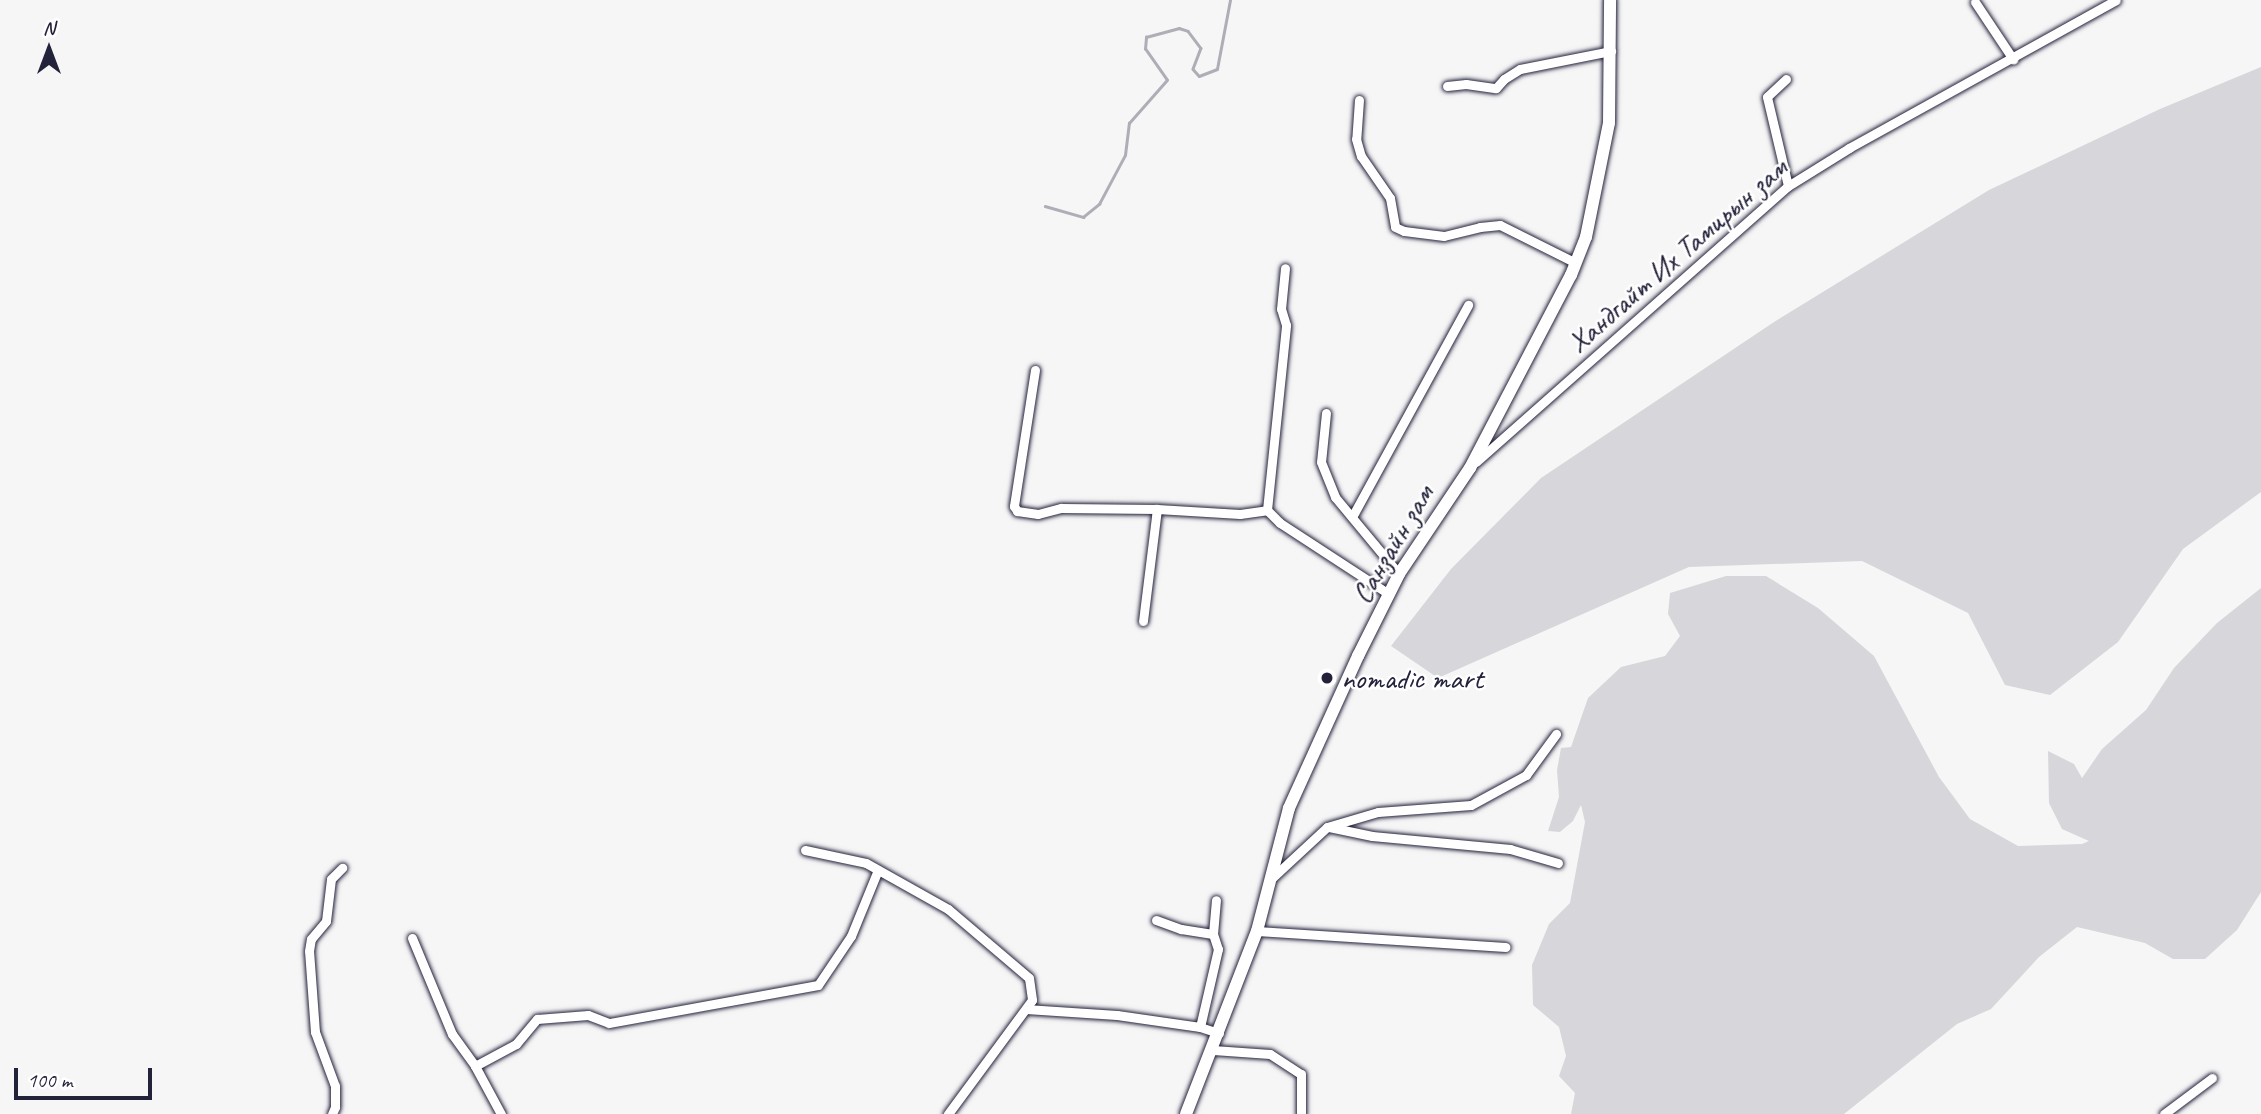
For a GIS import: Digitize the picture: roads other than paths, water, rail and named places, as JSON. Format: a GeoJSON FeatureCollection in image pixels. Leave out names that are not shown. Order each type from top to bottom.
{"type":"FeatureCollection","features":[{"type":"Feature","properties":{"kind":"main road","name":"Санзайн зам"},"geometry":{"type":"LineString","coordinates":[[1186,1114],[1213,1050],[1257,930],[1289,808],[1399,574],[1470,468],[1576,263],[1586,237],[1609,123],[1610,0]]}},
{"type":"Feature","properties":{"kind":"street","name":"Хандгайт Их Тамирын зам"},"geometry":{"type":"LineString","coordinates":[[1470,468],[1788,186],[1849,148],[2116,0]]}},
{"type":"Feature","properties":{"kind":"street"},"geometry":{"type":"LineString","coordinates":[[1975,2],[2013,59]]}},
{"type":"Feature","properties":{"kind":"street"},"geometry":{"type":"LineString","coordinates":[[1447,86],[1466,84],[1496,89],[1504,79],[1520,69],[1611,51]]}},
{"type":"Feature","properties":{"kind":"street"},"geometry":{"type":"LineString","coordinates":[[1786,79],[1767,97],[1788,186]]}},
{"type":"Feature","properties":{"kind":"street"},"geometry":{"type":"LineString","coordinates":[[1359,100],[1356,139],[1361,156],[1390,198],[1394,224],[1398,229],[1444,236],[1480,226],[1500,225],[1576,263]]}},
{"type":"Feature","properties":{"kind":"street"},"geometry":{"type":"LineString","coordinates":[[1267,510],[1286,325],[1281,309],[1284,268]]}},
{"type":"Feature","properties":{"kind":"street"},"geometry":{"type":"LineString","coordinates":[[1352,517],[1468,305]]}},
{"type":"Feature","properties":{"kind":"street"},"geometry":{"type":"LineString","coordinates":[[1035,370],[1014,506],[1017,511],[1038,514],[1061,508],[1157,509],[1240,514],[1267,510]]}},
{"type":"Feature","properties":{"kind":"street"},"geometry":{"type":"LineString","coordinates":[[1326,412],[1321,461],[1335,496],[1399,574]]}},
{"type":"Feature","properties":{"kind":"street"},"geometry":{"type":"LineString","coordinates":[[1143,621],[1157,509]]}},
{"type":"Feature","properties":{"kind":"street"},"geometry":{"type":"LineString","coordinates":[[1267,510],[1280,523],[1389,594]]}},
{"type":"Feature","properties":{"kind":"street"},"geometry":{"type":"LineString","coordinates":[[1271,879],[1327,827],[1378,812],[1471,805],[1527,775],[1556,734]]}},
{"type":"Feature","properties":{"kind":"street"},"geometry":{"type":"LineString","coordinates":[[1327,827],[1372,836],[1510,849],[1558,863]]}},
{"type":"Feature","properties":{"kind":"street"},"geometry":{"type":"LineString","coordinates":[[805,850],[866,863],[948,909],[1029,978],[1032,993],[1026,1009],[947,1114]]}},
{"type":"Feature","properties":{"kind":"street"},"geometry":{"type":"LineString","coordinates":[[332,1114],[335,1107],[335,1086],[315,1031],[309,951],[311,939],[326,921],[327,890],[331,879],[342,868]]}},
{"type":"Feature","properties":{"kind":"street"},"geometry":{"type":"LineString","coordinates":[[475,1066],[516,1044],[537,1019],[588,1016],[609,1023],[818,985],[851,936],[878,870]]}},
{"type":"Feature","properties":{"kind":"street"},"geometry":{"type":"LineString","coordinates":[[1200,1027],[1218,949],[1213,934],[1216,900]]}},
{"type":"Feature","properties":{"kind":"street"},"geometry":{"type":"LineString","coordinates":[[1156,920],[1181,929],[1213,934]]}},
{"type":"Feature","properties":{"kind":"street"},"geometry":{"type":"LineString","coordinates":[[1257,930],[1505,947]]}},
{"type":"Feature","properties":{"kind":"street"},"geometry":{"type":"LineString","coordinates":[[412,938],[452,1034],[475,1066],[501,1114]]}},
{"type":"Feature","properties":{"kind":"street"},"geometry":{"type":"LineString","coordinates":[[1026,1009],[1117,1015],[1200,1027],[1219,1033]]}},
{"type":"Feature","properties":{"kind":"street"},"geometry":{"type":"LineString","coordinates":[[1213,1050],[1270,1054],[1301,1074],[1301,1114]]}},
{"type":"Feature","properties":{"kind":"street"},"geometry":{"type":"LineString","coordinates":[[2164,1114],[2212,1077]]}},
{"type":"Feature","properties":{"kind":"waterway"},"geometry":{"type":"LineString","coordinates":[[1045,206],[1083,217],[1099,204],[1125,155],[1129,123],[1167,80],[1145,49],[1146,37],[1179,28],[1188,31],[1201,48],[1193,69],[1199,76],[1217,69],[1230,0]]}},
{"type":"Feature","properties":{"kind":"place","name":"nomadic mart"},"geometry":{"type":"Point","coordinates":[1327,678]}}]}
